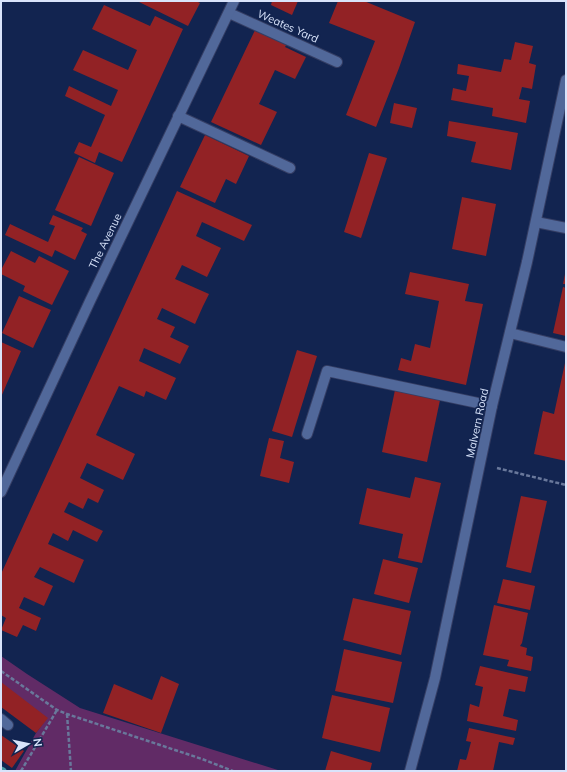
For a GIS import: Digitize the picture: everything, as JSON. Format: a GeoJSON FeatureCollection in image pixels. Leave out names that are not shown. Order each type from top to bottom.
{"type":"FeatureCollection","features":[{"type":"Feature","properties":{"kind":"street","name":"The Avenue"},"geometry":{"type":"LineString","coordinates":[[1,492],[90,301],[234,1]]}},
{"type":"Feature","properties":{"kind":"street","name":"Weates Yard"},"geometry":{"type":"LineString","coordinates":[[229,13],[337,62]]}},
{"type":"Feature","properties":{"kind":"street","name":"Malvern Road"},"geometry":{"type":"LineString","coordinates":[[410,771],[435,678],[492,406],[536,222],[566,80]]}},
{"type":"Feature","properties":{"kind":"street"},"geometry":{"type":"LineString","coordinates":[[178,116],[290,168]]}},
{"type":"Feature","properties":{"kind":"street"},"geometry":{"type":"LineString","coordinates":[[536,222],[566,228]]}},
{"type":"Feature","properties":{"kind":"street"},"geometry":{"type":"LineString","coordinates":[[510,333],[566,347]]}},
{"type":"Feature","properties":{"kind":"street"},"geometry":{"type":"LineString","coordinates":[[307,434],[327,371],[492,406]]}},
{"type":"Feature","properties":{"kind":"path"},"geometry":{"type":"LineString","coordinates":[[480,464],[566,485]]}},
{"type":"Feature","properties":{"kind":"path"},"geometry":{"type":"LineString","coordinates":[[1,671],[57,710],[233,771]]}},
{"type":"Feature","properties":{"kind":"path"},"geometry":{"type":"LineString","coordinates":[[20,771],[57,710]]}},
{"type":"Feature","properties":{"kind":"path"},"geometry":{"type":"LineString","coordinates":[[67,714],[71,771]]}},
{"type":"Feature","properties":{"kind":"shaded area"},"geometry":{"type":"Polygon","coordinates":[[[1,656],[80,708],[281,771],[15,771],[36,733],[47,718],[1,683],[1,656]]]}},
{"type":"Feature","properties":{"kind":"building"},"geometry":{"type":"Polygon","coordinates":[[[137,1],[196,1],[200,3],[188,26],[137,1]]]}},
{"type":"Feature","properties":{"kind":"building"},"geometry":{"type":"Polygon","coordinates":[[[272,1],[298,1],[292,15],[271,5],[272,1]]]}},
{"type":"Feature","properties":{"kind":"building"},"geometry":{"type":"Polygon","coordinates":[[[338,1],[364,1],[415,22],[376,127],[346,115],[375,41],[329,23],[338,1]]]}},
{"type":"Feature","properties":{"kind":"building"},"geometry":{"type":"Polygon","coordinates":[[[104,5],[150,26],[155,16],[183,29],[122,162],[99,152],[95,163],[74,153],[79,142],[91,147],[105,115],[65,96],[69,86],[111,106],[118,90],[73,70],[83,50],[128,70],[137,50],[92,29],[104,5]]]}},
{"type":"Feature","properties":{"kind":"building"},"geometry":{"type":"Polygon","coordinates":[[[256,28],[288,42],[285,47],[306,57],[295,79],[275,70],[259,104],[277,112],[261,145],[211,122],[256,28]]]}},
{"type":"Feature","properties":{"kind":"building"},"geometry":{"type":"Polygon","coordinates":[[[515,42],[533,46],[529,63],[536,65],[532,89],[522,87],[519,99],[530,101],[526,123],[492,116],[493,108],[451,100],[453,88],[466,91],[469,76],[457,74],[458,64],[501,72],[504,59],[511,60],[515,42]]]}},
{"type":"Feature","properties":{"kind":"building"},"geometry":{"type":"Polygon","coordinates":[[[394,103],[417,108],[412,128],[390,123],[394,103]]]}},
{"type":"Feature","properties":{"kind":"building"},"geometry":{"type":"Polygon","coordinates":[[[449,121],[518,133],[511,170],[471,162],[476,142],[447,136],[449,121]]]}},
{"type":"Feature","properties":{"kind":"building"},"geometry":{"type":"Polygon","coordinates":[[[205,135],[249,156],[236,184],[226,179],[215,203],[180,187],[205,135]]]}},
{"type":"Feature","properties":{"kind":"building"},"geometry":{"type":"Polygon","coordinates":[[[369,153],[387,158],[361,238],[344,232],[369,153]]]}},
{"type":"Feature","properties":{"kind":"building"},"geometry":{"type":"Polygon","coordinates":[[[79,157],[114,173],[91,226],[55,210],[79,157]]]}},
{"type":"Feature","properties":{"kind":"building"},"geometry":{"type":"Polygon","coordinates":[[[177,191],[252,225],[244,241],[202,222],[196,236],[221,248],[207,277],[182,265],[175,279],[209,294],[195,324],[162,308],[157,319],[175,327],[170,337],[189,346],[180,364],[144,348],[139,361],[176,378],[166,400],[146,391],[144,397],[119,386],[96,435],[135,454],[123,480],[87,463],[80,478],[104,490],[98,503],[88,498],[83,509],[69,502],[64,512],[103,531],[97,542],[73,530],[68,541],[53,533],[48,544],[84,560],[74,583],[40,567],[34,577],[53,586],[44,606],[24,597],[19,608],[41,618],[36,631],[23,625],[17,637],[1,630],[6,618],[1,615],[1,574],[177,191]]]}},
{"type":"Feature","properties":{"kind":"building"},"geometry":{"type":"Polygon","coordinates":[[[462,197],[496,204],[486,256],[452,249],[462,197]]]}},
{"type":"Feature","properties":{"kind":"building"},"geometry":{"type":"Polygon","coordinates":[[[53,215],[83,228],[81,231],[87,234],[75,260],[55,250],[52,257],[5,235],[10,224],[48,242],[55,226],[49,224],[53,215]]]}},
{"type":"Feature","properties":{"kind":"building"},"geometry":{"type":"Polygon","coordinates":[[[11,251],[35,263],[39,256],[69,271],[52,305],[23,291],[25,286],[1,274],[1,270],[11,251]]]}},
{"type":"Feature","properties":{"kind":"building"},"geometry":{"type":"Polygon","coordinates":[[[410,272],[469,284],[465,301],[483,304],[466,385],[398,370],[401,358],[411,361],[415,344],[430,348],[439,301],[405,294],[410,272]]]}},
{"type":"Feature","properties":{"kind":"building"},"geometry":{"type":"Polygon","coordinates":[[[565,274],[566,284],[563,284],[565,274]]]}},
{"type":"Feature","properties":{"kind":"building"},"geometry":{"type":"Polygon","coordinates":[[[563,287],[566,288],[566,336],[553,333],[563,287]]]}},
{"type":"Feature","properties":{"kind":"building"},"geometry":{"type":"Polygon","coordinates":[[[19,296],[51,310],[33,348],[2,333],[19,296]]]}},
{"type":"Feature","properties":{"kind":"building"},"geometry":{"type":"Polygon","coordinates":[[[1,342],[21,351],[1,397],[1,342]]]}},
{"type":"Feature","properties":{"kind":"building"},"geometry":{"type":"Polygon","coordinates":[[[297,350],[317,356],[292,437],[272,431],[297,350]]]}},
{"type":"Feature","properties":{"kind":"building"},"geometry":{"type":"Polygon","coordinates":[[[565,363],[566,461],[534,454],[543,411],[554,414],[565,363]]]}},
{"type":"Feature","properties":{"kind":"building"},"geometry":{"type":"Polygon","coordinates":[[[395,390],[440,400],[427,462],[382,452],[395,390]]]}},
{"type":"Feature","properties":{"kind":"building"},"geometry":{"type":"Polygon","coordinates":[[[269,438],[284,441],[280,458],[294,462],[289,483],[260,476],[269,438]]]}},
{"type":"Feature","properties":{"kind":"building"},"geometry":{"type":"Polygon","coordinates":[[[415,477],[441,483],[422,563],[398,558],[403,534],[359,524],[367,488],[410,498],[415,477]]]}},
{"type":"Feature","properties":{"kind":"building"},"geometry":{"type":"Polygon","coordinates":[[[521,496],[547,501],[531,573],[506,567],[521,496]]]}},
{"type":"Feature","properties":{"kind":"building"},"geometry":{"type":"Polygon","coordinates":[[[383,559],[418,568],[409,603],[374,594],[383,559]]]}},
{"type":"Feature","properties":{"kind":"building"},"geometry":{"type":"Polygon","coordinates":[[[503,579],[535,586],[530,610],[497,603],[503,579]]]}},
{"type":"Feature","properties":{"kind":"building"},"geometry":{"type":"Polygon","coordinates":[[[353,598],[411,611],[401,655],[343,640],[353,598]]]}},
{"type":"Feature","properties":{"kind":"building"},"geometry":{"type":"Polygon","coordinates":[[[494,605],[528,613],[522,643],[520,646],[527,648],[526,655],[533,657],[531,671],[507,666],[509,660],[483,655],[494,605]]]}},
{"type":"Feature","properties":{"kind":"building"},"geometry":{"type":"Polygon","coordinates":[[[344,649],[402,662],[393,703],[335,691],[344,649]]]}},
{"type":"Feature","properties":{"kind":"building"},"geometry":{"type":"Polygon","coordinates":[[[480,666],[528,677],[525,692],[509,689],[503,716],[518,720],[516,731],[467,721],[470,704],[479,707],[483,687],[475,685],[480,666]]]}},
{"type":"Feature","properties":{"kind":"building"},"geometry":{"type":"Polygon","coordinates":[[[161,676],[179,684],[161,733],[103,713],[114,684],[152,700],[161,676]]]}},
{"type":"Feature","properties":{"kind":"building"},"geometry":{"type":"Polygon","coordinates":[[[1,682],[48,718],[36,733],[1,707],[1,682]]]}},
{"type":"Feature","properties":{"kind":"building"},"geometry":{"type":"Polygon","coordinates":[[[332,695],[390,708],[380,752],[322,738],[332,695]]]}},
{"type":"Feature","properties":{"kind":"building"},"geometry":{"type":"Polygon","coordinates":[[[469,728],[515,738],[513,745],[499,742],[493,771],[457,771],[460,759],[466,760],[467,757],[471,742],[466,741],[469,728]]]}},
{"type":"Feature","properties":{"kind":"building"},"geometry":{"type":"Polygon","coordinates":[[[1,735],[24,751],[12,768],[1,760],[1,735]]]}},
{"type":"Feature","properties":{"kind":"building"},"geometry":{"type":"Polygon","coordinates":[[[331,751],[372,763],[370,771],[325,771],[331,751]]]}}]}
